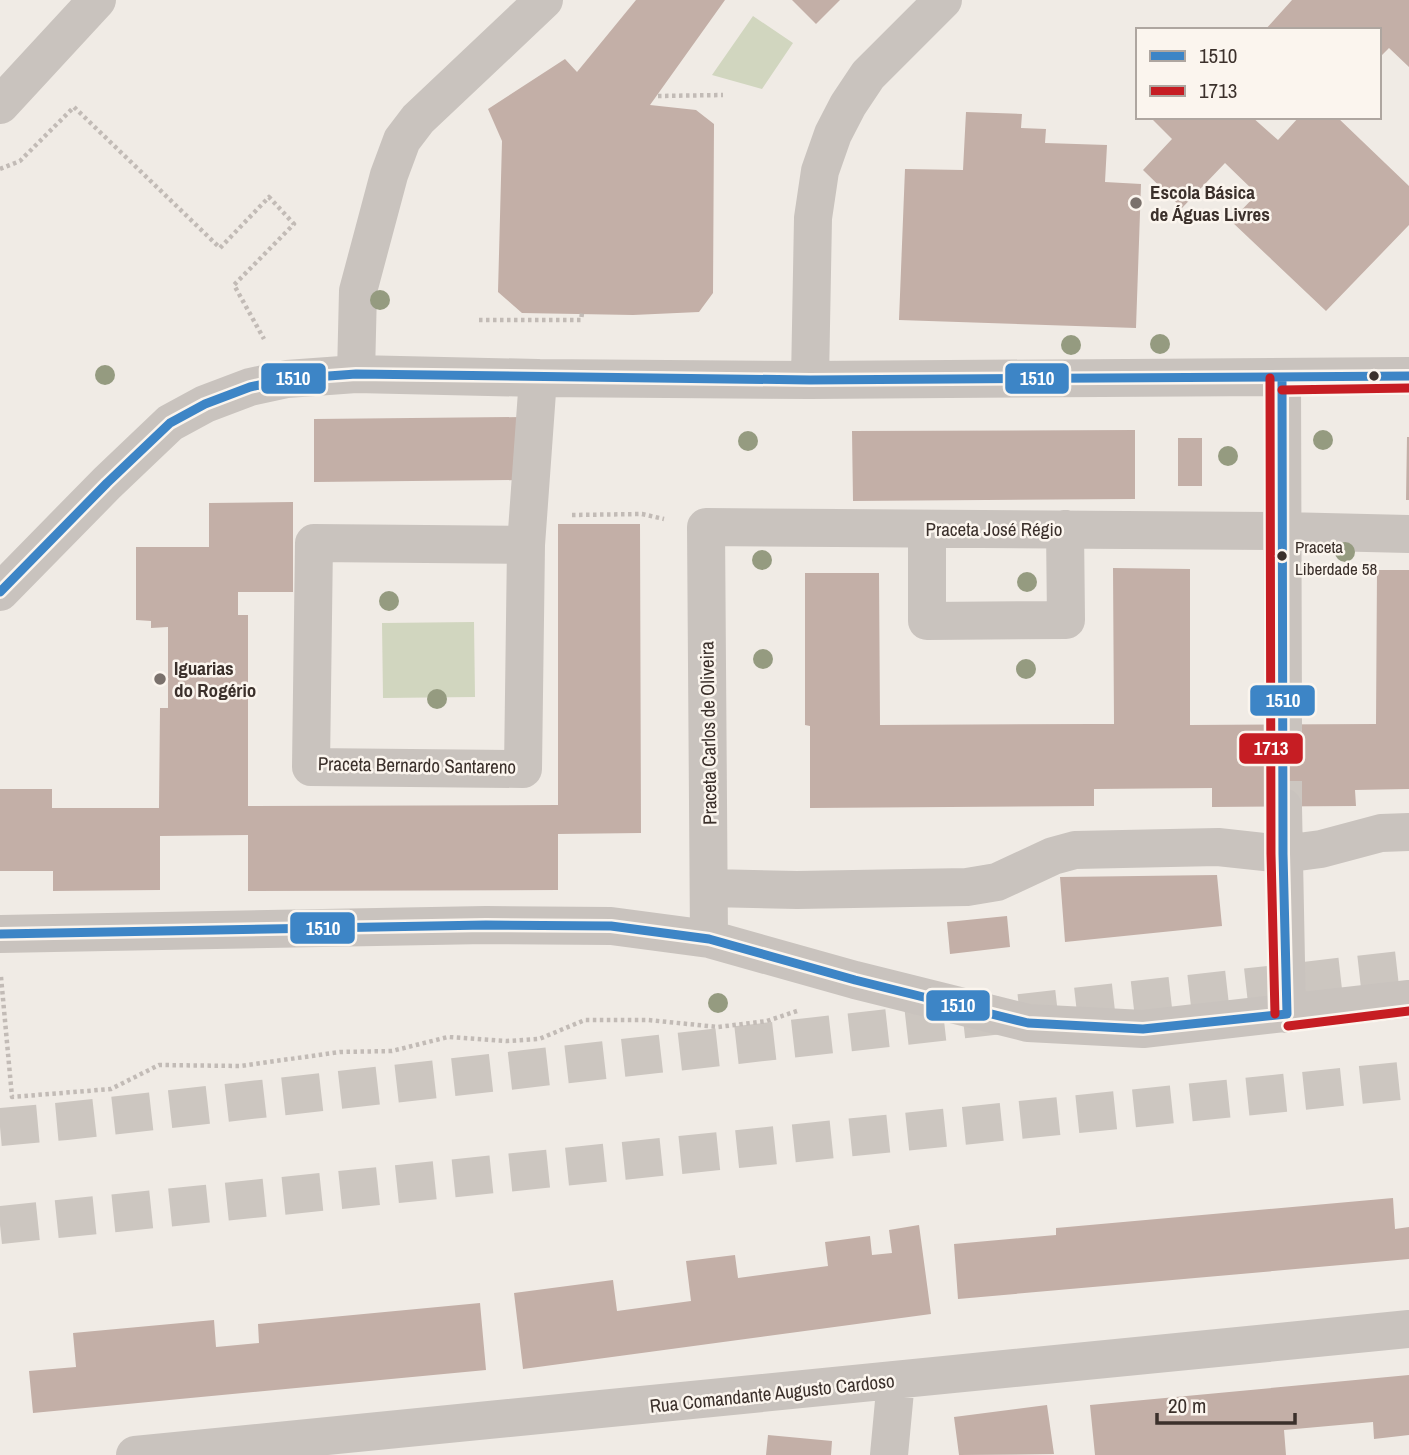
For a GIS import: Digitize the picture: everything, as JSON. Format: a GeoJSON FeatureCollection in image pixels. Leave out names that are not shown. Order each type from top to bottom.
{"type":"FeatureCollection","features":[{"type":"Feature","properties":{"kind":"street"},"geometry":{"type":"LineString","coordinates":[[0,105],[97,0]]}},
{"type":"Feature","properties":{"kind":"street"},"geometry":{"type":"LineString","coordinates":[[356,374],[358,291],[389,175],[402,141],[418,119],[544,0]]}},
{"type":"Feature","properties":{"kind":"street"},"geometry":{"type":"LineString","coordinates":[[810,380],[813,218],[820,171],[832,134],[868,75],[943,0]]}},
{"type":"Feature","properties":{"kind":"street"},"geometry":{"type":"LineString","coordinates":[[0,592],[170,423],[205,404],[250,387],[287,379],[356,374],[810,380],[1409,376]]}},
{"type":"Feature","properties":{"kind":"street","name":"Praceta Bernardo Santareno"},"geometry":{"type":"LineString","coordinates":[[526,545],[314,543],[311,767],[523,769],[526,545],[538,378]]}},
{"type":"Feature","properties":{"kind":"street"},"geometry":{"type":"LineString","coordinates":[[1282,378],[1283,724]]}},
{"type":"Feature","properties":{"kind":"street","name":"Praceta José Régio"},"geometry":{"type":"LineString","coordinates":[[706,527],[1409,534]]}},
{"type":"Feature","properties":{"kind":"street","name":"Praceta Carlos de Oliveira"},"geometry":{"type":"LineString","coordinates":[[706,527],[709,939]]}},
{"type":"Feature","properties":{"kind":"street"},"geometry":{"type":"LineString","coordinates":[[927,529],[928,621],[1066,620],[1065,529]]}},
{"type":"Feature","properties":{"kind":"street"},"geometry":{"type":"LineString","coordinates":[[1283,807],[1287,1014]]}},
{"type":"Feature","properties":{"kind":"street"},"geometry":{"type":"LineString","coordinates":[[710,888],[797,890],[967,887],[997,882],[1064,853],[1098,848],[1218,847],[1283,854],[1321,849],[1381,833],[1409,832]]}},
{"type":"Feature","properties":{"kind":"street"},"geometry":{"type":"LineString","coordinates":[[0,934],[486,925],[611,926],[709,939],[855,980],[1028,1023],[1143,1029],[1409,999]]}},
{"type":"Feature","properties":{"kind":"street","name":"Rua Comandante Augusto Cardoso"},"geometry":{"type":"LineString","coordinates":[[135,1455],[1409,1329]]}},
{"type":"Feature","properties":{"kind":"street"},"geometry":{"type":"LineString","coordinates":[[889,1455],[896,1380]]}},
{"type":"Feature","properties":{"kind":"path"},"geometry":{"type":"LineString","coordinates":[[658,96],[723,95]]}},
{"type":"Feature","properties":{"kind":"path"},"geometry":{"type":"LineString","coordinates":[[0,169],[20,161],[74,107],[220,248],[270,197],[294,224],[234,285],[287,379]]}},
{"type":"Feature","properties":{"kind":"path"},"geometry":{"type":"LineString","coordinates":[[479,320],[581,320],[582,313]]}},
{"type":"Feature","properties":{"kind":"path"},"geometry":{"type":"LineString","coordinates":[[600,515],[642,514]]}},
{"type":"Feature","properties":{"kind":"path"},"geometry":{"type":"LineString","coordinates":[[1,976],[12,1097],[111,1089],[159,1065],[240,1066],[340,1052],[392,1051],[449,1037],[507,1041],[539,1039],[585,1020],[649,1020],[718,1027],[754,1022],[819,1004],[855,980]]}},
{"type":"Feature","properties":{"kind":"green space"},"geometry":{"type":"Polygon","coordinates":[[[753,16],[793,43],[762,89],[712,75],[753,16]]]}},
{"type":"Feature","properties":{"kind":"green space"},"geometry":{"type":"Polygon","coordinates":[[[474,622],[475,697],[383,698],[382,623],[474,622]]]}},
{"type":"Feature","properties":{"kind":"building"},"geometry":{"type":"Polygon","coordinates":[[[636,0],[725,0],[650,105],[696,110],[714,124],[713,293],[699,312],[633,315],[522,313],[498,292],[502,141],[488,109],[565,59],[577,72],[636,0]]]}},
{"type":"Feature","properties":{"kind":"building"},"geometry":{"type":"Polygon","coordinates":[[[792,0],[840,0],[816,24],[792,0]]]}},
{"type":"Feature","properties":{"kind":"building"},"geometry":{"type":"Polygon","coordinates":[[[1292,0],[1409,0],[1409,67],[1389,48],[1381,56],[1381,28],[1267,28],[1292,0]]]}},
{"type":"Feature","properties":{"kind":"building"},"geometry":{"type":"Polygon","coordinates":[[[966,112],[1022,114],[1021,128],[1046,129],[1045,143],[1107,145],[1105,182],[1141,184],[1136,328],[899,320],[905,169],[963,170],[966,112]]]}},
{"type":"Feature","properties":{"kind":"building"},"geometry":{"type":"Polygon","coordinates":[[[1152,119],[1254,119],[1278,140],[1297,119],[1339,119],[1409,186],[1409,225],[1326,311],[1231,221],[1257,194],[1225,163],[1182,208],[1143,170],[1172,139],[1152,119]]]}},
{"type":"Feature","properties":{"kind":"building"},"geometry":{"type":"Polygon","coordinates":[[[521,417],[522,480],[314,482],[314,419],[521,417]]]}},
{"type":"Feature","properties":{"kind":"building"},"geometry":{"type":"Polygon","coordinates":[[[1135,430],[1135,499],[853,501],[852,431],[1135,430]]]}},
{"type":"Feature","properties":{"kind":"building"},"geometry":{"type":"Polygon","coordinates":[[[1409,437],[1409,500],[1406,500],[1409,437]]]}},
{"type":"Feature","properties":{"kind":"building"},"geometry":{"type":"Polygon","coordinates":[[[1178,438],[1202,438],[1202,486],[1178,486],[1178,438]]]}},
{"type":"Feature","properties":{"kind":"building"},"geometry":{"type":"Polygon","coordinates":[[[293,502],[293,592],[238,592],[238,615],[248,615],[248,806],[558,805],[558,524],[640,524],[641,833],[558,834],[558,890],[248,891],[248,835],[160,836],[160,890],[53,891],[53,871],[0,871],[0,789],[52,789],[52,808],[159,808],[160,708],[168,708],[168,627],[151,628],[151,621],[136,620],[136,547],[209,547],[209,503],[293,502]]]}},
{"type":"Feature","properties":{"kind":"building"},"geometry":{"type":"Polygon","coordinates":[[[1113,568],[1190,569],[1190,725],[1376,724],[1377,570],[1409,570],[1409,789],[1355,790],[1356,806],[1212,807],[1212,788],[1094,789],[1094,806],[810,808],[810,726],[805,725],[805,573],[879,573],[880,725],[1114,724],[1113,568]]]}},
{"type":"Feature","properties":{"kind":"building"},"geometry":{"type":"Polygon","coordinates":[[[1217,875],[1222,926],[1065,942],[1060,877],[1217,875]]]}},
{"type":"Feature","properties":{"kind":"building"},"geometry":{"type":"Polygon","coordinates":[[[1007,916],[1010,947],[950,954],[947,922],[1007,916]]]}},
{"type":"Feature","properties":{"kind":"building"},"geometry":{"type":"Polygon","coordinates":[[[1393,1198],[1395,1229],[1409,1227],[1409,1259],[958,1299],[954,1244],[1056,1235],[1056,1228],[1393,1198]]]}},
{"type":"Feature","properties":{"kind":"building"},"geometry":{"type":"Polygon","coordinates":[[[919,1225],[931,1314],[523,1369],[514,1293],[613,1280],[617,1311],[691,1301],[686,1261],[735,1255],[738,1278],[828,1266],[825,1242],[870,1236],[872,1255],[892,1253],[889,1230],[919,1225]]]}},
{"type":"Feature","properties":{"kind":"building"},"geometry":{"type":"Polygon","coordinates":[[[480,1303],[486,1370],[33,1413],[29,1371],[76,1367],[73,1333],[214,1320],[216,1347],[259,1343],[258,1324],[480,1303]]]}},
{"type":"Feature","properties":{"kind":"building"},"geometry":{"type":"Polygon","coordinates":[[[1409,1375],[1409,1435],[1374,1439],[1373,1422],[1284,1430],[1286,1455],[1095,1455],[1090,1405],[1409,1375]]]}},
{"type":"Feature","properties":{"kind":"building"},"geometry":{"type":"Polygon","coordinates":[[[1047,1405],[1054,1454],[959,1455],[954,1417],[1047,1405]]]}},
{"type":"Feature","properties":{"kind":"building"},"geometry":{"type":"Polygon","coordinates":[[[768,1435],[832,1441],[831,1455],[766,1455],[768,1435]]]}},
{"type":"Feature","properties":{"kind":"tunnel"},"geometry":{"type":"LineString","coordinates":[[1283,724],[1283,807]]}},
{"type":"Feature","properties":{"kind":"tunnel"},"geometry":{"type":"LineString","coordinates":[[0,1127],[1409,969]]}},
{"type":"Feature","properties":{"kind":"tunnel"},"geometry":{"type":"LineString","coordinates":[[0,1225],[1409,1080]]}},
{"type":"Feature","properties":{"kind":"transit line","name":"1510"},"geometry":{"type":"LineString","coordinates":[[0,592],[170,423],[205,404],[250,387],[287,379],[356,374],[810,380],[1409,376]]}},
{"type":"Feature","properties":{"kind":"transit line","name":"1713"},"geometry":{"type":"LineString","coordinates":[[1270,378],[1271,854],[1275,1014]]}},
{"type":"Feature","properties":{"kind":"transit line","name":"1510"},"geometry":{"type":"LineString","coordinates":[[0,934],[486,925],[611,926],[709,939],[855,980],[1028,1023],[1143,1029],[1287,1014],[1283,854],[1282,378]]}},
{"type":"Feature","properties":{"kind":"transit line","name":"1713"},"geometry":{"type":"LineString","coordinates":[[1282,390],[1409,388]]}},
{"type":"Feature","properties":{"kind":"transit line","name":"1713"},"geometry":{"type":"LineString","coordinates":[[1288,1026],[1409,1011]]}},
{"type":"Feature","properties":{"kind":"place","name":"Escola Básica de Águas Livres"},"geometry":{"type":"Point","coordinates":[1136,203]}},
{"type":"Feature","properties":{"kind":"place","name":"Praceta Liberdade 58"},"geometry":{"type":"Point","coordinates":[1282,556]}},
{"type":"Feature","properties":{"kind":"place","name":"Iguarias do Rogério"},"geometry":{"type":"Point","coordinates":[160,679]}}]}
